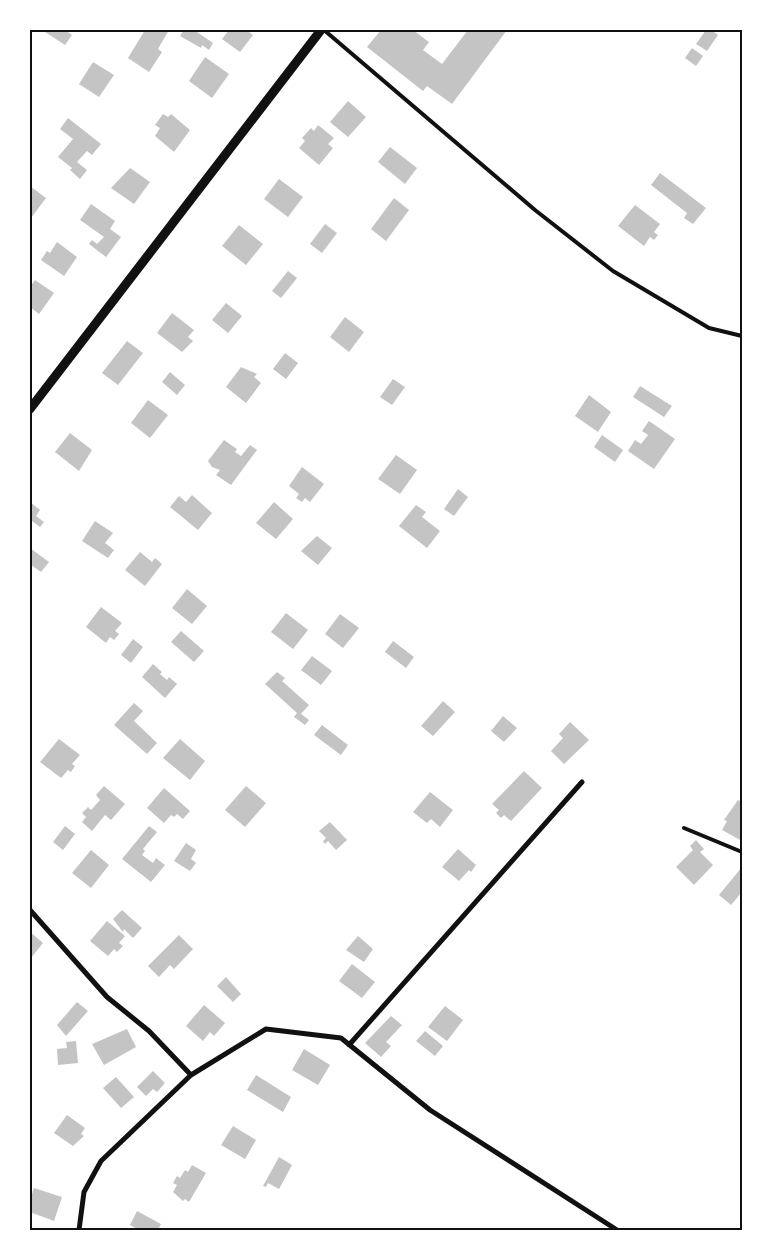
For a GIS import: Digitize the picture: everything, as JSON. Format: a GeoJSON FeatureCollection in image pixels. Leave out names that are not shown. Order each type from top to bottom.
{"type":"FeatureCollection","features":[{"type":"Feature","properties":{"kind":"street"},"geometry":{"type":"LineString","coordinates":[[30,409],[323,30]]}},
{"type":"Feature","properties":{"kind":"street"},"geometry":{"type":"LineString","coordinates":[[349,1045],[582,782]]}},
{"type":"Feature","properties":{"kind":"street"},"geometry":{"type":"LineString","coordinates":[[30,910],[106,997],[149,1031],[191,1075]]}},
{"type":"Feature","properties":{"kind":"street"},"geometry":{"type":"LineString","coordinates":[[79,1230],[84,1192],[101,1161],[191,1075],[266,1029],[341,1038],[430,1110],[617,1230]]}},
{"type":"Feature","properties":{"kind":"lane"},"geometry":{"type":"LineString","coordinates":[[323,30],[535,210],[613,270],[709,328],[742,336]]}},
{"type":"Feature","properties":{"kind":"lane"},"geometry":{"type":"LineString","coordinates":[[684,828],[742,852]]}},
{"type":"Feature","properties":{"kind":"building"},"geometry":{"type":"Polygon","coordinates":[[[42,30],[65,30],[72,35],[65,45],[42,30]]]}},
{"type":"Feature","properties":{"kind":"building"},"geometry":{"type":"Polygon","coordinates":[[[145,30],[169,30],[158,49],[162,52],[149,72],[128,58],[145,30]]]}},
{"type":"Feature","properties":{"kind":"building"},"geometry":{"type":"Polygon","coordinates":[[[184,30],[194,30],[213,43],[209,50],[202,45],[201,48],[180,36],[184,30]]]}},
{"type":"Feature","properties":{"kind":"building"},"geometry":{"type":"Polygon","coordinates":[[[229,30],[246,30],[253,35],[240,52],[222,39],[229,30]]]}},
{"type":"Feature","properties":{"kind":"building"},"geometry":{"type":"Polygon","coordinates":[[[381,30],[413,30],[429,42],[423,50],[442,64],[468,30],[507,30],[452,104],[427,86],[423,91],[367,47],[381,30]]]}},
{"type":"Feature","properties":{"kind":"building"},"geometry":{"type":"Polygon","coordinates":[[[706,30],[711,30],[718,35],[707,51],[696,44],[706,30]]]}},
{"type":"Feature","properties":{"kind":"building"},"geometry":{"type":"Polygon","coordinates":[[[692,48],[703,56],[696,66],[685,58],[692,48]]]}},
{"type":"Feature","properties":{"kind":"building"},"geometry":{"type":"Polygon","coordinates":[[[205,57],[229,74],[212,98],[189,81],[205,57]]]}},
{"type":"Feature","properties":{"kind":"building"},"geometry":{"type":"Polygon","coordinates":[[[93,62],[114,75],[99,97],[79,84],[93,62]]]}},
{"type":"Feature","properties":{"kind":"building"},"geometry":{"type":"Polygon","coordinates":[[[348,101],[366,117],[348,137],[330,122],[348,101]]]}},
{"type":"Feature","properties":{"kind":"building"},"geometry":{"type":"Polygon","coordinates":[[[163,114],[168,117],[171,114],[190,130],[174,152],[155,136],[160,128],[155,125],[163,114]]]}},
{"type":"Feature","properties":{"kind":"building"},"geometry":{"type":"Polygon","coordinates":[[[68,118],[101,144],[92,155],[87,151],[77,162],[87,170],[80,179],[70,170],[72,168],[58,157],[73,139],[60,129],[68,118]]]}},
{"type":"Feature","properties":{"kind":"building"},"geometry":{"type":"Polygon","coordinates":[[[318,125],[334,138],[328,144],[333,148],[319,165],[299,148],[305,141],[302,138],[311,128],[314,131],[318,125]]]}},
{"type":"Feature","properties":{"kind":"building"},"geometry":{"type":"Polygon","coordinates":[[[390,147],[417,168],[405,184],[378,162],[390,147]]]}},
{"type":"Feature","properties":{"kind":"building"},"geometry":{"type":"Polygon","coordinates":[[[130,168],[150,182],[134,204],[111,188],[130,168]]]}},
{"type":"Feature","properties":{"kind":"building"},"geometry":{"type":"Polygon","coordinates":[[[660,173],[706,208],[693,224],[684,218],[687,213],[651,185],[660,173]]]}},
{"type":"Feature","properties":{"kind":"building"},"geometry":{"type":"Polygon","coordinates":[[[279,179],[303,197],[288,217],[264,199],[279,179]]]}},
{"type":"Feature","properties":{"kind":"building"},"geometry":{"type":"Polygon","coordinates":[[[30,186],[46,198],[31,218],[30,217],[30,186]]]}},
{"type":"Feature","properties":{"kind":"building"},"geometry":{"type":"Polygon","coordinates":[[[394,198],[409,210],[386,241],[371,229],[394,198]]]}},
{"type":"Feature","properties":{"kind":"building"},"geometry":{"type":"Polygon","coordinates":[[[91,204],[115,221],[110,229],[121,237],[106,257],[89,244],[92,240],[97,244],[104,237],[80,220],[91,204]]]}},
{"type":"Feature","properties":{"kind":"building"},"geometry":{"type":"Polygon","coordinates":[[[635,205],[660,224],[654,232],[658,235],[654,240],[650,237],[644,246],[618,226],[635,205]]]}},
{"type":"Feature","properties":{"kind":"building"},"geometry":{"type":"Polygon","coordinates":[[[325,224],[337,233],[322,253],[310,244],[325,224]]]}},
{"type":"Feature","properties":{"kind":"building"},"geometry":{"type":"Polygon","coordinates":[[[239,225],[263,244],[246,265],[222,246],[239,225]]]}},
{"type":"Feature","properties":{"kind":"building"},"geometry":{"type":"Polygon","coordinates":[[[57,242],[77,257],[64,276],[41,260],[47,251],[50,253],[57,242]]]}},
{"type":"Feature","properties":{"kind":"building"},"geometry":{"type":"Polygon","coordinates":[[[288,271],[297,278],[281,298],[272,291],[288,271]]]}},
{"type":"Feature","properties":{"kind":"building"},"geometry":{"type":"Polygon","coordinates":[[[35,280],[54,293],[39,314],[30,307],[30,287],[35,280]]]}},
{"type":"Feature","properties":{"kind":"building"},"geometry":{"type":"Polygon","coordinates":[[[226,303],[242,316],[228,333],[212,320],[226,303]]]}},
{"type":"Feature","properties":{"kind":"building"},"geometry":{"type":"Polygon","coordinates":[[[172,313],[194,330],[188,337],[193,341],[182,352],[157,333],[172,313]]]}},
{"type":"Feature","properties":{"kind":"building"},"geometry":{"type":"Polygon","coordinates":[[[345,317],[364,332],[349,352],[330,337],[345,317]]]}},
{"type":"Feature","properties":{"kind":"building"},"geometry":{"type":"Polygon","coordinates":[[[127,341],[143,353],[118,385],[102,373],[127,341]]]}},
{"type":"Feature","properties":{"kind":"building"},"geometry":{"type":"Polygon","coordinates":[[[285,353],[298,363],[286,379],[273,369],[285,353]]]}},
{"type":"Feature","properties":{"kind":"building"},"geometry":{"type":"Polygon","coordinates":[[[241,367],[257,374],[254,377],[261,383],[246,403],[226,387],[241,367]]]}},
{"type":"Feature","properties":{"kind":"building"},"geometry":{"type":"Polygon","coordinates":[[[170,372],[185,385],[177,395],[162,382],[170,372]]]}},
{"type":"Feature","properties":{"kind":"building"},"geometry":{"type":"Polygon","coordinates":[[[393,379],[405,387],[392,405],[380,397],[393,379]]]}},
{"type":"Feature","properties":{"kind":"building"},"geometry":{"type":"Polygon","coordinates":[[[640,386],[672,406],[664,417],[633,397],[640,386]]]}},
{"type":"Feature","properties":{"kind":"building"},"geometry":{"type":"Polygon","coordinates":[[[589,395],[611,412],[598,432],[575,416],[589,395]]]}},
{"type":"Feature","properties":{"kind":"building"},"geometry":{"type":"Polygon","coordinates":[[[148,400],[168,415],[150,438],[131,423],[148,400]]]}},
{"type":"Feature","properties":{"kind":"building"},"geometry":{"type":"Polygon","coordinates":[[[649,421],[675,439],[654,469],[628,451],[635,440],[641,444],[648,435],[642,431],[649,421]]]}},
{"type":"Feature","properties":{"kind":"building"},"geometry":{"type":"Polygon","coordinates":[[[70,433],[92,450],[79,471],[55,452],[70,433]]]}},
{"type":"Feature","properties":{"kind":"building"},"geometry":{"type":"Polygon","coordinates":[[[602,435],[623,450],[615,462],[594,447],[602,435]]]}},
{"type":"Feature","properties":{"kind":"building"},"geometry":{"type":"Polygon","coordinates":[[[224,440],[237,449],[235,452],[241,456],[250,445],[257,450],[231,485],[216,475],[220,470],[212,467],[208,461],[224,440]]]}},
{"type":"Feature","properties":{"kind":"building"},"geometry":{"type":"Polygon","coordinates":[[[396,455],[417,470],[400,494],[378,479],[396,455]]]}},
{"type":"Feature","properties":{"kind":"building"},"geometry":{"type":"Polygon","coordinates":[[[302,467],[324,484],[310,502],[305,498],[302,502],[296,498],[299,494],[289,486],[302,467]]]}},
{"type":"Feature","properties":{"kind":"building"},"geometry":{"type":"Polygon","coordinates":[[[458,489],[468,497],[454,516],[444,509],[458,489]]]}},
{"type":"Feature","properties":{"kind":"building"},"geometry":{"type":"Polygon","coordinates":[[[192,495],[212,513],[198,530],[170,507],[179,496],[186,502],[192,495]]]}},
{"type":"Feature","properties":{"kind":"building"},"geometry":{"type":"Polygon","coordinates":[[[30,502],[40,510],[36,516],[44,522],[40,527],[32,521],[30,523],[30,502]]]}},
{"type":"Feature","properties":{"kind":"building"},"geometry":{"type":"Polygon","coordinates":[[[274,502],[293,519],[276,539],[256,523],[274,502]]]}},
{"type":"Feature","properties":{"kind":"building"},"geometry":{"type":"Polygon","coordinates":[[[416,505],[426,512],[422,517],[440,531],[427,548],[399,526],[416,505]]]}},
{"type":"Feature","properties":{"kind":"building"},"geometry":{"type":"Polygon","coordinates":[[[95,521],[113,533],[105,543],[114,550],[108,558],[82,541],[95,521]]]}},
{"type":"Feature","properties":{"kind":"building"},"geometry":{"type":"Polygon","coordinates":[[[317,536],[332,548],[318,565],[301,551],[317,536]]]}},
{"type":"Feature","properties":{"kind":"building"},"geometry":{"type":"Polygon","coordinates":[[[30,548],[49,562],[41,572],[30,564],[30,548]]]}},
{"type":"Feature","properties":{"kind":"building"},"geometry":{"type":"Polygon","coordinates":[[[140,552],[152,562],[155,558],[162,564],[145,586],[125,570],[140,552]]]}},
{"type":"Feature","properties":{"kind":"building"},"geometry":{"type":"Polygon","coordinates":[[[187,589],[207,606],[192,624],[172,608],[187,589]]]}},
{"type":"Feature","properties":{"kind":"building"},"geometry":{"type":"Polygon","coordinates":[[[101,607],[122,623],[115,631],[119,634],[114,640],[110,637],[106,643],[86,627],[101,607]]]}},
{"type":"Feature","properties":{"kind":"building"},"geometry":{"type":"Polygon","coordinates":[[[286,613],[308,630],[293,649],[271,632],[286,613]]]}},
{"type":"Feature","properties":{"kind":"building"},"geometry":{"type":"Polygon","coordinates":[[[340,614],[359,628],[343,648],[325,634],[340,614]]]}},
{"type":"Feature","properties":{"kind":"building"},"geometry":{"type":"Polygon","coordinates":[[[181,631],[204,651],[194,662],[171,642],[181,631]]]}},
{"type":"Feature","properties":{"kind":"building"},"geometry":{"type":"Polygon","coordinates":[[[133,639],[143,647],[131,663],[121,655],[133,639]]]}},
{"type":"Feature","properties":{"kind":"building"},"geometry":{"type":"Polygon","coordinates":[[[393,641],[414,657],[406,668],[385,652],[393,641]]]}},
{"type":"Feature","properties":{"kind":"building"},"geometry":{"type":"Polygon","coordinates":[[[312,656],[332,671],[321,685],[301,670],[312,656]]]}},
{"type":"Feature","properties":{"kind":"building"},"geometry":{"type":"Polygon","coordinates":[[[153,664],[162,672],[160,674],[167,680],[169,677],[177,684],[165,698],[142,677],[153,664]]]}},
{"type":"Feature","properties":{"kind":"building"},"geometry":{"type":"Polygon","coordinates":[[[277,672],[285,678],[282,681],[309,705],[301,714],[309,720],[305,725],[294,717],[297,713],[265,684],[277,672]]]}},
{"type":"Feature","properties":{"kind":"building"},"geometry":{"type":"Polygon","coordinates":[[[443,701],[455,712],[433,736],[421,726],[443,701]]]}},
{"type":"Feature","properties":{"kind":"building"},"geometry":{"type":"Polygon","coordinates":[[[134,703],[143,711],[134,721],[157,743],[147,754],[114,725],[134,703]]]}},
{"type":"Feature","properties":{"kind":"building"},"geometry":{"type":"Polygon","coordinates":[[[503,716],[517,728],[504,742],[491,731],[503,716]]]}},
{"type":"Feature","properties":{"kind":"building"},"geometry":{"type":"Polygon","coordinates":[[[570,722],[589,740],[564,764],[551,751],[563,738],[559,734],[570,722]]]}},
{"type":"Feature","properties":{"kind":"building"},"geometry":{"type":"Polygon","coordinates":[[[322,725],[348,745],[341,755],[314,735],[322,725]]]}},
{"type":"Feature","properties":{"kind":"building"},"geometry":{"type":"Polygon","coordinates":[[[59,739],[80,755],[72,764],[75,766],[71,772],[68,770],[61,778],[40,762],[59,739]]]}},
{"type":"Feature","properties":{"kind":"building"},"geometry":{"type":"Polygon","coordinates":[[[180,739],[205,761],[190,780],[163,758],[180,739]]]}},
{"type":"Feature","properties":{"kind":"building"},"geometry":{"type":"Polygon","coordinates":[[[524,771],[542,788],[511,821],[504,815],[501,818],[496,813],[499,810],[492,804],[524,771]]]}},
{"type":"Feature","properties":{"kind":"building"},"geometry":{"type":"Polygon","coordinates":[[[104,786],[125,804],[111,820],[105,815],[92,831],[82,822],[86,817],[82,813],[88,807],[91,810],[100,800],[96,795],[104,786]]]}},
{"type":"Feature","properties":{"kind":"building"},"geometry":{"type":"Polygon","coordinates":[[[246,786],[266,803],[245,827],[225,810],[246,786]]]}},
{"type":"Feature","properties":{"kind":"building"},"geometry":{"type":"Polygon","coordinates":[[[164,788],[190,811],[183,819],[177,814],[174,817],[171,815],[164,823],[147,808],[164,788]]]}},
{"type":"Feature","properties":{"kind":"building"},"geometry":{"type":"Polygon","coordinates":[[[430,792],[453,810],[440,827],[431,819],[427,823],[413,812],[430,792]]]}},
{"type":"Feature","properties":{"kind":"building"},"geometry":{"type":"Polygon","coordinates":[[[738,800],[742,802],[742,841],[722,830],[727,821],[724,820],[738,800]]]}},
{"type":"Feature","properties":{"kind":"building"},"geometry":{"type":"Polygon","coordinates":[[[330,822],[347,840],[336,850],[328,841],[325,844],[323,841],[326,838],[319,831],[330,822]]]}},
{"type":"Feature","properties":{"kind":"building"},"geometry":{"type":"Polygon","coordinates":[[[65,826],[75,834],[63,850],[53,842],[65,826]]]}},
{"type":"Feature","properties":{"kind":"building"},"geometry":{"type":"Polygon","coordinates":[[[149,826],[157,832],[143,849],[145,851],[142,855],[153,863],[156,858],[165,865],[151,882],[122,859],[149,826]]]}},
{"type":"Feature","properties":{"kind":"building"},"geometry":{"type":"Polygon","coordinates":[[[696,840],[704,849],[700,852],[713,865],[694,885],[676,867],[693,850],[690,846],[696,840]]]}},
{"type":"Feature","properties":{"kind":"building"},"geometry":{"type":"Polygon","coordinates":[[[186,843],[196,850],[191,859],[196,863],[190,871],[174,861],[186,843]]]}},
{"type":"Feature","properties":{"kind":"building"},"geometry":{"type":"Polygon","coordinates":[[[458,849],[476,865],[471,872],[469,870],[459,881],[442,867],[458,849]]]}},
{"type":"Feature","properties":{"kind":"building"},"geometry":{"type":"Polygon","coordinates":[[[91,850],[109,865],[91,888],[72,873],[91,850]]]}},
{"type":"Feature","properties":{"kind":"building"},"geometry":{"type":"Polygon","coordinates":[[[742,867],[742,892],[731,905],[719,895],[742,867]]]}},
{"type":"Feature","properties":{"kind":"building"},"geometry":{"type":"Polygon","coordinates":[[[122,910],[142,928],[133,938],[124,929],[123,932],[113,919],[122,910]]]}},
{"type":"Feature","properties":{"kind":"building"},"geometry":{"type":"Polygon","coordinates":[[[107,921],[125,936],[119,943],[123,946],[117,952],[114,949],[108,956],[90,941],[107,921]]]}},
{"type":"Feature","properties":{"kind":"building"},"geometry":{"type":"Polygon","coordinates":[[[30,932],[43,943],[30,959],[30,932]]]}},
{"type":"Feature","properties":{"kind":"building"},"geometry":{"type":"Polygon","coordinates":[[[179,935],[193,949],[174,969],[170,965],[159,977],[148,966],[179,935]]]}},
{"type":"Feature","properties":{"kind":"building"},"geometry":{"type":"Polygon","coordinates":[[[358,936],[373,949],[364,962],[346,950],[358,936]]]}},
{"type":"Feature","properties":{"kind":"building"},"geometry":{"type":"Polygon","coordinates":[[[352,964],[375,982],[362,998],[339,981],[352,964]]]}},
{"type":"Feature","properties":{"kind":"building"},"geometry":{"type":"Polygon","coordinates":[[[226,977],[241,994],[233,1002],[217,986],[226,977]]]}},
{"type":"Feature","properties":{"kind":"building"},"geometry":{"type":"Polygon","coordinates":[[[77,1002],[88,1011],[66,1036],[57,1025],[77,1002]]]}},
{"type":"Feature","properties":{"kind":"building"},"geometry":{"type":"Polygon","coordinates":[[[204,1005],[225,1023],[214,1036],[210,1032],[203,1041],[186,1026],[204,1005]]]}},
{"type":"Feature","properties":{"kind":"building"},"geometry":{"type":"Polygon","coordinates":[[[445,1006],[463,1020],[447,1041],[428,1027],[445,1006]]]}},
{"type":"Feature","properties":{"kind":"building"},"geometry":{"type":"Polygon","coordinates":[[[391,1016],[402,1025],[386,1042],[391,1046],[381,1057],[365,1043],[391,1016]]]}},
{"type":"Feature","properties":{"kind":"building"},"geometry":{"type":"Polygon","coordinates":[[[127,1029],[136,1047],[104,1065],[92,1044],[127,1029]]]}},
{"type":"Feature","properties":{"kind":"building"},"geometry":{"type":"Polygon","coordinates":[[[425,1031],[443,1046],[435,1056],[416,1041],[425,1031]]]}},
{"type":"Feature","properties":{"kind":"building"},"geometry":{"type":"Polygon","coordinates":[[[76,1041],[78,1063],[58,1065],[57,1049],[67,1048],[66,1042],[76,1041]]]}},
{"type":"Feature","properties":{"kind":"building"},"geometry":{"type":"Polygon","coordinates":[[[304,1049],[330,1065],[318,1085],[292,1070],[304,1049]]]}},
{"type":"Feature","properties":{"kind":"building"},"geometry":{"type":"Polygon","coordinates":[[[153,1071],[165,1083],[157,1092],[153,1089],[146,1096],[137,1087],[153,1071]]]}},
{"type":"Feature","properties":{"kind":"building"},"geometry":{"type":"Polygon","coordinates":[[[256,1075],[291,1097],[283,1112],[247,1090],[256,1075]]]}},
{"type":"Feature","properties":{"kind":"building"},"geometry":{"type":"Polygon","coordinates":[[[116,1077],[134,1097],[121,1108],[103,1088],[116,1077]]]}},
{"type":"Feature","properties":{"kind":"building"},"geometry":{"type":"Polygon","coordinates":[[[67,1115],[85,1128],[81,1134],[84,1136],[73,1146],[54,1133],[67,1115]]]}},
{"type":"Feature","properties":{"kind":"building"},"geometry":{"type":"Polygon","coordinates":[[[233,1126],[256,1140],[245,1159],[221,1145],[233,1126]]]}},
{"type":"Feature","properties":{"kind":"building"},"geometry":{"type":"Polygon","coordinates":[[[279,1157],[292,1165],[279,1189],[268,1183],[266,1187],[263,1186],[279,1157]]]}},
{"type":"Feature","properties":{"kind":"building"},"geometry":{"type":"Polygon","coordinates":[[[192,1165],[206,1173],[189,1202],[185,1199],[183,1201],[173,1192],[177,1185],[173,1183],[177,1176],[180,1178],[185,1170],[188,1172],[192,1165]]]}},
{"type":"Feature","properties":{"kind":"building"},"geometry":{"type":"Polygon","coordinates":[[[34,1188],[62,1197],[54,1221],[30,1212],[30,1200],[34,1188]]]}},
{"type":"Feature","properties":{"kind":"building"},"geometry":{"type":"Polygon","coordinates":[[[137,1211],[161,1224],[158,1230],[139,1230],[130,1225],[137,1211]]]}}]}
